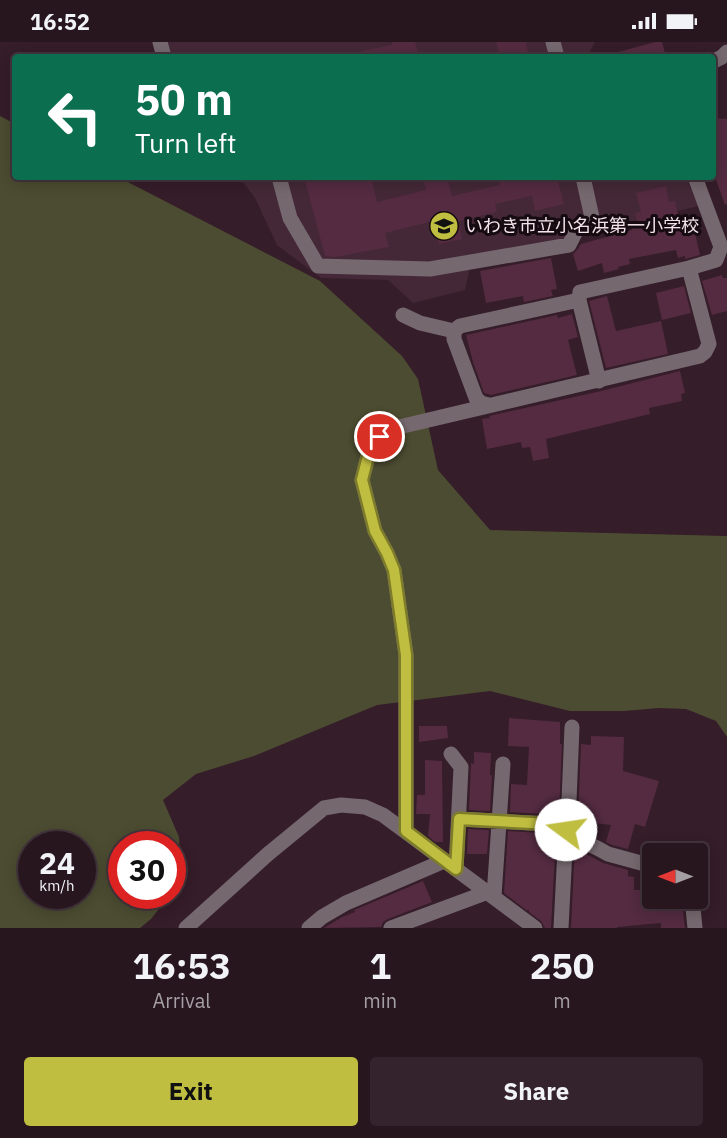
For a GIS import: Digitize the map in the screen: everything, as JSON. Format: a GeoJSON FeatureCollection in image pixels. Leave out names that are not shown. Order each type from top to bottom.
{"type":"FeatureCollection","features":[{"type":"Feature","properties":{"kind":"street"},"geometry":{"type":"LineString","coordinates":[[280,180],[290,218],[318,266],[430,269],[569,245],[578,227],[593,222],[584,180]]}},
{"type":"Feature","properties":{"kind":"street"},"geometry":{"type":"LineString","coordinates":[[599,381],[579,300],[580,292],[716,260],[721,247],[696,180]]}},
{"type":"Feature","properties":{"kind":"street"},"geometry":{"type":"LineString","coordinates":[[406,831],[406,655],[394,570],[375,531],[362,480],[368,456],[380,437],[399,427],[700,356],[709,344],[689,268]]}},
{"type":"Feature","properties":{"kind":"street"},"geometry":{"type":"LineString","coordinates":[[454,331],[460,326],[579,300]]}},
{"type":"Feature","properties":{"kind":"street"},"geometry":{"type":"LineString","coordinates":[[403,315],[420,323],[454,331]]}},
{"type":"Feature","properties":{"kind":"street"},"geometry":{"type":"LineString","coordinates":[[454,331],[454,339],[476,398],[481,403],[489,405]]}},
{"type":"Feature","properties":{"kind":"street"},"geometry":{"type":"LineString","coordinates":[[561,928],[572,726]]}},
{"type":"Feature","properties":{"kind":"street"},"geometry":{"type":"LineString","coordinates":[[450,865],[459,819],[461,767],[451,754]]}},
{"type":"Feature","properties":{"kind":"street"},"geometry":{"type":"LineString","coordinates":[[491,894],[500,821],[503,764]]}},
{"type":"Feature","properties":{"kind":"street"},"geometry":{"type":"LineString","coordinates":[[186,928],[268,854],[324,808],[341,805],[365,807],[383,815],[535,928]]}},
{"type":"Feature","properties":{"kind":"street"},"geometry":{"type":"LineString","coordinates":[[459,819],[568,825],[589,844],[608,854],[642,863]]}},
{"type":"Feature","properties":{"kind":"street"},"geometry":{"type":"LineString","coordinates":[[309,928],[322,917],[346,903],[450,865]]}},
{"type":"Feature","properties":{"kind":"street"},"geometry":{"type":"LineString","coordinates":[[392,928],[491,894]]}},
{"type":"Feature","properties":{"kind":"street"},"geometry":{"type":"LineString","coordinates":[[693,909],[695,928]]}},
{"type":"Feature","properties":{"kind":"shaded area"},"geometry":{"type":"Polygon","coordinates":[[[167,42],[595,42],[589,54],[171,54],[167,42]]]}},
{"type":"Feature","properties":{"kind":"shaded area","name":"いわき市立小名浜第一小学校"},"geometry":{"type":"Polygon","coordinates":[[[241,180],[687,180],[698,206],[471,263],[465,290],[413,303],[388,280],[321,278],[277,245],[255,198],[241,180]]]}},
{"type":"Feature","properties":{"kind":"green space"},"geometry":{"type":"Polygon","coordinates":[[[0,116],[12,122],[12,180],[124,180],[320,281],[402,356],[418,379],[438,470],[490,530],[727,536],[727,737],[716,721],[686,709],[570,711],[490,691],[377,705],[254,756],[196,774],[163,800],[176,831],[108,831],[108,909],[159,909],[140,928],[0,928],[0,116]]]}},
{"type":"Feature","properties":{"kind":"building"},"geometry":{"type":"Polygon","coordinates":[[[392,42],[415,42],[418,54],[362,54],[362,51],[392,45],[392,42]]]}},
{"type":"Feature","properties":{"kind":"building"},"geometry":{"type":"Polygon","coordinates":[[[496,42],[526,42],[528,54],[499,54],[496,42]]]}},
{"type":"Feature","properties":{"kind":"building"},"geometry":{"type":"Polygon","coordinates":[[[662,42],[665,54],[615,54],[662,42]]]}},
{"type":"Feature","properties":{"kind":"building"},"geometry":{"type":"Polygon","coordinates":[[[716,118],[727,119],[727,204],[725,205],[716,180],[716,118]]]}},
{"type":"Feature","properties":{"kind":"building"},"geometry":{"type":"Polygon","coordinates":[[[305,180],[372,180],[377,202],[426,190],[424,180],[448,180],[452,196],[500,185],[499,180],[558,180],[564,204],[535,211],[532,196],[495,204],[497,212],[458,221],[462,239],[439,244],[433,221],[385,233],[389,247],[335,257],[325,256],[305,180]]]}},
{"type":"Feature","properties":{"kind":"building"},"geometry":{"type":"Polygon","coordinates":[[[666,186],[669,202],[675,201],[679,219],[691,216],[700,255],[685,259],[685,256],[678,258],[676,250],[629,259],[630,264],[604,273],[602,263],[578,271],[573,254],[581,244],[632,230],[632,226],[638,225],[635,213],[641,212],[636,193],[666,186]]]}},
{"type":"Feature","properties":{"kind":"building"},"geometry":{"type":"Polygon","coordinates":[[[551,258],[557,289],[551,290],[553,296],[524,302],[523,296],[486,303],[480,271],[551,258]]]}},
{"type":"Feature","properties":{"kind":"building"},"geometry":{"type":"Polygon","coordinates":[[[722,275],[723,278],[727,278],[727,311],[712,315],[702,281],[722,275]]]}},
{"type":"Feature","properties":{"kind":"building"},"geometry":{"type":"Polygon","coordinates":[[[684,286],[691,313],[662,320],[656,293],[684,286]]]}},
{"type":"Feature","properties":{"kind":"building"},"geometry":{"type":"Polygon","coordinates":[[[607,296],[616,331],[661,321],[668,354],[606,368],[589,301],[607,296]]]}},
{"type":"Feature","properties":{"kind":"building"},"geometry":{"type":"Polygon","coordinates":[[[572,314],[578,337],[568,340],[577,375],[491,395],[484,393],[466,335],[557,315],[558,318],[572,314]]]}},
{"type":"Feature","properties":{"kind":"building"},"geometry":{"type":"Polygon","coordinates":[[[680,371],[685,393],[681,394],[682,401],[649,408],[650,414],[546,439],[549,458],[533,461],[530,447],[522,448],[521,442],[487,449],[482,419],[490,418],[489,416],[680,371]]]}},
{"type":"Feature","properties":{"kind":"building"},"geometry":{"type":"Polygon","coordinates":[[[509,718],[560,722],[560,744],[562,744],[559,815],[510,812],[511,784],[527,785],[529,747],[508,746],[509,718]]]}},
{"type":"Feature","properties":{"kind":"building"},"geometry":{"type":"Polygon","coordinates":[[[419,726],[447,726],[448,738],[419,742],[419,726]]]}},
{"type":"Feature","properties":{"kind":"building"},"geometry":{"type":"Polygon","coordinates":[[[591,736],[624,737],[623,771],[659,781],[645,827],[635,824],[628,849],[606,842],[611,825],[578,821],[581,744],[591,745],[591,736]]]}},
{"type":"Feature","properties":{"kind":"building"},"geometry":{"type":"Polygon","coordinates":[[[474,752],[491,753],[490,811],[469,810],[471,763],[474,764],[474,752]]]}},
{"type":"Feature","properties":{"kind":"building"},"geometry":{"type":"Polygon","coordinates":[[[425,760],[442,761],[443,842],[435,842],[428,836],[430,814],[416,814],[417,795],[425,795],[425,760]]]}},
{"type":"Feature","properties":{"kind":"building"},"geometry":{"type":"Polygon","coordinates":[[[468,829],[489,830],[487,854],[467,854],[468,829]]]}},
{"type":"Feature","properties":{"kind":"building"},"geometry":{"type":"Polygon","coordinates":[[[508,831],[556,834],[551,928],[545,928],[529,910],[504,893],[508,831]]]}},
{"type":"Feature","properties":{"kind":"building"},"geometry":{"type":"Polygon","coordinates":[[[575,844],[584,853],[603,863],[628,870],[628,876],[634,877],[634,890],[642,890],[642,909],[683,910],[685,928],[661,928],[661,923],[617,928],[571,928],[575,844]]]}},
{"type":"Feature","properties":{"kind":"building"},"geometry":{"type":"Polygon","coordinates":[[[423,881],[432,902],[388,919],[381,927],[324,928],[355,912],[354,910],[423,881]]]}},
{"type":"Feature","properties":{"kind":"place","name":"いわき市立小名浜第一小学校"},"geometry":{"type":"Point","coordinates":[444,226]}},
{"type":"Feature","properties":{"kind":"route"},"geometry":{"type":"LineString","coordinates":[[380,437],[368,456],[362,480],[375,531],[394,570],[406,655],[406,831],[456,869],[459,819],[568,825],[566,830]]}}]}
